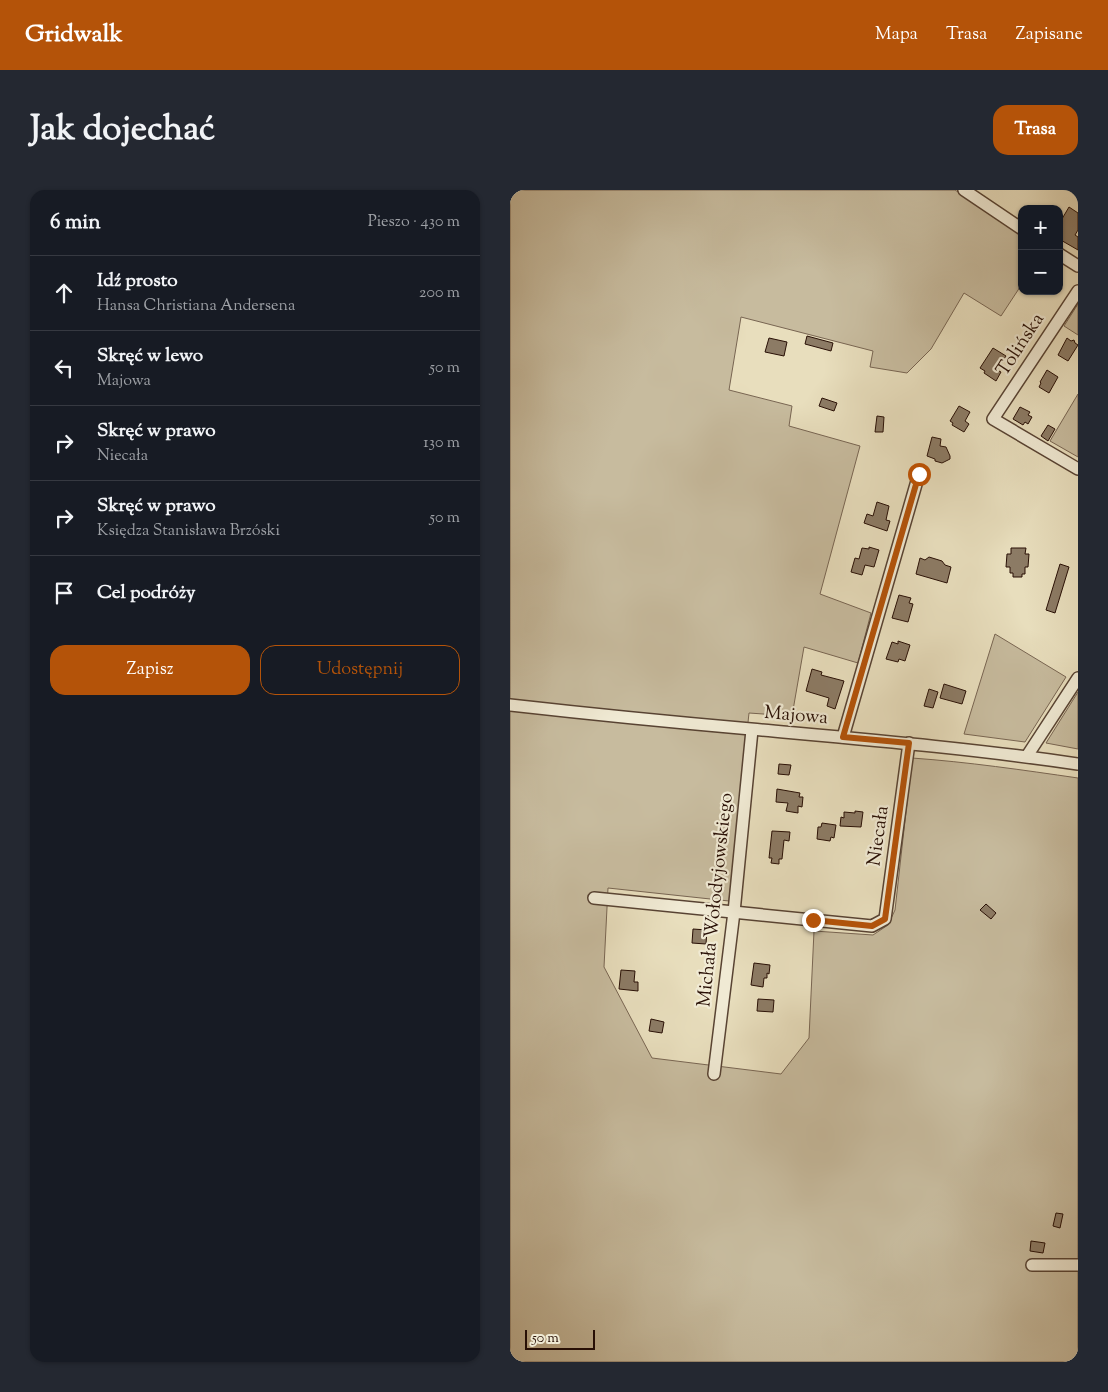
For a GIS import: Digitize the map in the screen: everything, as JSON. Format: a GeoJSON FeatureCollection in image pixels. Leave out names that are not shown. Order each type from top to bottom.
{"type":"FeatureCollection","features":[{"type":"Feature","properties":{"kind":"street"},"geometry":{"type":"LineString","coordinates":[[964,190],[1018,226]]}},
{"type":"Feature","properties":{"kind":"street"},"geometry":{"type":"LineString","coordinates":[[1063,257],[1078,266]]}},
{"type":"Feature","properties":{"kind":"street","name":"Tolińska"},"geometry":{"type":"LineString","coordinates":[[1078,291],[993,419],[1078,469]]}},
{"type":"Feature","properties":{"kind":"street"},"geometry":{"type":"LineString","coordinates":[[843,737],[919,474]]}},
{"type":"Feature","properties":{"kind":"street"},"geometry":{"type":"LineString","coordinates":[[1027,756],[1078,678]]}},
{"type":"Feature","properties":{"kind":"street","name":"Majowa"},"geometry":{"type":"LineString","coordinates":[[510,705],[752,730],[909,743],[1027,756],[1078,764]]}},
{"type":"Feature","properties":{"kind":"street","name":"Michała Wołodyjowskiego"},"geometry":{"type":"LineString","coordinates":[[714,1074],[734,912],[752,730]]}},
{"type":"Feature","properties":{"kind":"street","name":"Niecała"},"geometry":{"type":"LineString","coordinates":[[734,912],[872,926],[885,919],[909,743]]}},
{"type":"Feature","properties":{"kind":"street"},"geometry":{"type":"LineString","coordinates":[[594,898],[734,912]]}},
{"type":"Feature","properties":{"kind":"street"},"geometry":{"type":"LineString","coordinates":[[1032,1265],[1078,1266]]}},
{"type":"Feature","properties":{"kind":"shaded area"},"geometry":{"type":"Polygon","coordinates":[[[510,190],[955,190],[1018,230],[1018,290],[1001,316],[964,293],[931,349],[907,373],[870,367],[873,351],[741,317],[729,390],[792,406],[789,426],[860,446],[820,594],[871,613],[858,663],[804,647],[792,716],[749,713],[729,901],[608,888],[604,967],[652,1058],[781,1074],[809,1038],[814,931],[873,935],[888,925],[895,910],[912,758],[975,764],[1078,778],[1078,1362],[510,1362],[510,190]]]}},
{"type":"Feature","properties":{"kind":"shaded area"},"geometry":{"type":"Polygon","coordinates":[[[1078,304],[1078,335],[1064,326],[1078,304]]]}},
{"type":"Feature","properties":{"kind":"shaded area"},"geometry":{"type":"Polygon","coordinates":[[[1078,394],[1078,457],[1050,441],[1078,394]]]}},
{"type":"Feature","properties":{"kind":"shaded area"},"geometry":{"type":"Polygon","coordinates":[[[995,634],[1066,677],[1025,742],[964,734],[995,634]]]}},
{"type":"Feature","properties":{"kind":"shaded area"},"geometry":{"type":"Polygon","coordinates":[[[1078,692],[1078,749],[1046,743],[1078,692]]]}},
{"type":"Feature","properties":{"kind":"building"},"geometry":{"type":"Polygon","coordinates":[[[1069,207],[1078,213],[1078,230],[1075,235],[1078,237],[1078,250],[1063,241],[1063,217],[1069,207]]]}},
{"type":"Feature","properties":{"kind":"building"},"geometry":{"type":"Polygon","coordinates":[[[807,336],[833,343],[831,351],[805,344],[807,336]]]}},
{"type":"Feature","properties":{"kind":"building"},"geometry":{"type":"Polygon","coordinates":[[[769,338],[787,342],[784,356],[765,352],[769,338]]]}},
{"type":"Feature","properties":{"kind":"building"},"geometry":{"type":"Polygon","coordinates":[[[1067,338],[1071,341],[1074,340],[1078,345],[1068,361],[1058,355],[1067,338]]]}},
{"type":"Feature","properties":{"kind":"building"},"geometry":{"type":"Polygon","coordinates":[[[993,348],[1006,356],[997,370],[1001,372],[996,381],[980,368],[993,348]]]}},
{"type":"Feature","properties":{"kind":"building"},"geometry":{"type":"Polygon","coordinates":[[[1047,370],[1058,377],[1049,393],[1039,387],[1047,370]]]}},
{"type":"Feature","properties":{"kind":"building"},"geometry":{"type":"Polygon","coordinates":[[[822,398],[837,403],[834,411],[819,406],[822,398]]]}},
{"type":"Feature","properties":{"kind":"building"},"geometry":{"type":"Polygon","coordinates":[[[959,406],[970,412],[965,421],[969,424],[964,432],[952,425],[953,423],[950,421],[959,406]]]}},
{"type":"Feature","properties":{"kind":"building"},"geometry":{"type":"Polygon","coordinates":[[[1020,407],[1030,412],[1028,415],[1032,417],[1028,424],[1025,422],[1023,425],[1013,419],[1020,407]]]}},
{"type":"Feature","properties":{"kind":"building"},"geometry":{"type":"Polygon","coordinates":[[[877,416],[884,417],[883,432],[875,432],[877,416]]]}},
{"type":"Feature","properties":{"kind":"building"},"geometry":{"type":"Polygon","coordinates":[[[1048,425],[1055,429],[1048,441],[1041,436],[1048,425]]]}},
{"type":"Feature","properties":{"kind":"building"},"geometry":{"type":"Polygon","coordinates":[[[932,437],[941,439],[940,446],[946,447],[950,459],[942,463],[927,456],[932,437]]]}},
{"type":"Feature","properties":{"kind":"building"},"geometry":{"type":"Polygon","coordinates":[[[877,502],[889,506],[886,520],[890,521],[887,531],[864,523],[867,514],[873,516],[877,502]]]}},
{"type":"Feature","properties":{"kind":"building"},"geometry":{"type":"Polygon","coordinates":[[[869,547],[879,550],[874,567],[865,565],[862,575],[851,572],[855,558],[859,559],[862,548],[869,549],[869,547]]]}},
{"type":"Feature","properties":{"kind":"building"},"geometry":{"type":"Polygon","coordinates":[[[1011,548],[1026,548],[1025,554],[1029,554],[1028,567],[1025,567],[1025,574],[1022,574],[1022,577],[1013,577],[1013,573],[1010,573],[1010,567],[1006,567],[1007,554],[1011,554],[1011,548]]]}},
{"type":"Feature","properties":{"kind":"building"},"geometry":{"type":"Polygon","coordinates":[[[929,557],[942,561],[945,565],[951,567],[947,583],[916,574],[920,558],[925,560],[929,557]]]}},
{"type":"Feature","properties":{"kind":"building"},"geometry":{"type":"Polygon","coordinates":[[[1060,564],[1069,567],[1055,613],[1046,610],[1060,564]]]}},
{"type":"Feature","properties":{"kind":"building"},"geometry":{"type":"Polygon","coordinates":[[[899,595],[911,598],[909,603],[913,604],[908,622],[892,618],[899,595]]]}},
{"type":"Feature","properties":{"kind":"building"},"geometry":{"type":"Polygon","coordinates":[[[898,641],[910,645],[905,661],[899,659],[898,662],[886,659],[892,642],[898,644],[898,641]]]}},
{"type":"Feature","properties":{"kind":"building"},"geometry":{"type":"Polygon","coordinates":[[[812,669],[822,672],[821,675],[844,681],[835,709],[827,706],[829,698],[806,691],[812,669]]]}},
{"type":"Feature","properties":{"kind":"building"},"geometry":{"type":"Polygon","coordinates":[[[944,684],[966,691],[962,704],[940,698],[944,684]]]}},
{"type":"Feature","properties":{"kind":"building"},"geometry":{"type":"Polygon","coordinates":[[[929,689],[938,692],[933,708],[924,706],[929,689]]]}},
{"type":"Feature","properties":{"kind":"building"},"geometry":{"type":"Polygon","coordinates":[[[779,764],[791,765],[789,775],[778,774],[779,764]]]}},
{"type":"Feature","properties":{"kind":"building"},"geometry":{"type":"Polygon","coordinates":[[[777,789],[800,793],[799,797],[803,797],[802,807],[798,806],[798,813],[786,811],[788,803],[776,802],[777,789]]]}},
{"type":"Feature","properties":{"kind":"building"},"geometry":{"type":"Polygon","coordinates":[[[855,811],[863,812],[861,827],[840,826],[841,817],[844,818],[844,812],[855,813],[855,811]]]}},
{"type":"Feature","properties":{"kind":"building"},"geometry":{"type":"Polygon","coordinates":[[[822,823],[836,825],[834,838],[831,837],[830,841],[817,839],[818,827],[821,827],[822,823]]]}},
{"type":"Feature","properties":{"kind":"building"},"geometry":{"type":"Polygon","coordinates":[[[772,831],[790,832],[789,841],[784,840],[782,859],[779,859],[779,864],[771,863],[772,858],[769,858],[772,831]]]}},
{"type":"Feature","properties":{"kind":"building"},"geometry":{"type":"Polygon","coordinates":[[[986,904],[996,913],[991,919],[980,910],[986,904]]]}},
{"type":"Feature","properties":{"kind":"building"},"geometry":{"type":"Polygon","coordinates":[[[693,929],[707,930],[706,944],[692,943],[693,929]]]}},
{"type":"Feature","properties":{"kind":"building"},"geometry":{"type":"Polygon","coordinates":[[[754,963],[770,965],[769,974],[767,973],[767,978],[764,978],[763,987],[751,985],[754,963]]]}},
{"type":"Feature","properties":{"kind":"building"},"geometry":{"type":"Polygon","coordinates":[[[621,970],[635,971],[634,982],[638,982],[638,991],[619,989],[621,970]]]}},
{"type":"Feature","properties":{"kind":"building"},"geometry":{"type":"Polygon","coordinates":[[[758,999],[774,1000],[773,1012],[757,1011],[758,999]]]}},
{"type":"Feature","properties":{"kind":"building"},"geometry":{"type":"Polygon","coordinates":[[[651,1019],[664,1022],[662,1033],[649,1031],[651,1019]]]}},
{"type":"Feature","properties":{"kind":"building"},"geometry":{"type":"Polygon","coordinates":[[[1056,1213],[1063,1214],[1060,1228],[1053,1226],[1056,1213]]]}},
{"type":"Feature","properties":{"kind":"building"},"geometry":{"type":"Polygon","coordinates":[[[1031,1241],[1045,1243],[1043,1253],[1030,1251],[1031,1241]]]}},
{"type":"Feature","properties":{"kind":"route"},"geometry":{"type":"LineString","coordinates":[[813,920],[872,926],[885,919],[909,743],[843,737],[919,474]]}}]}
